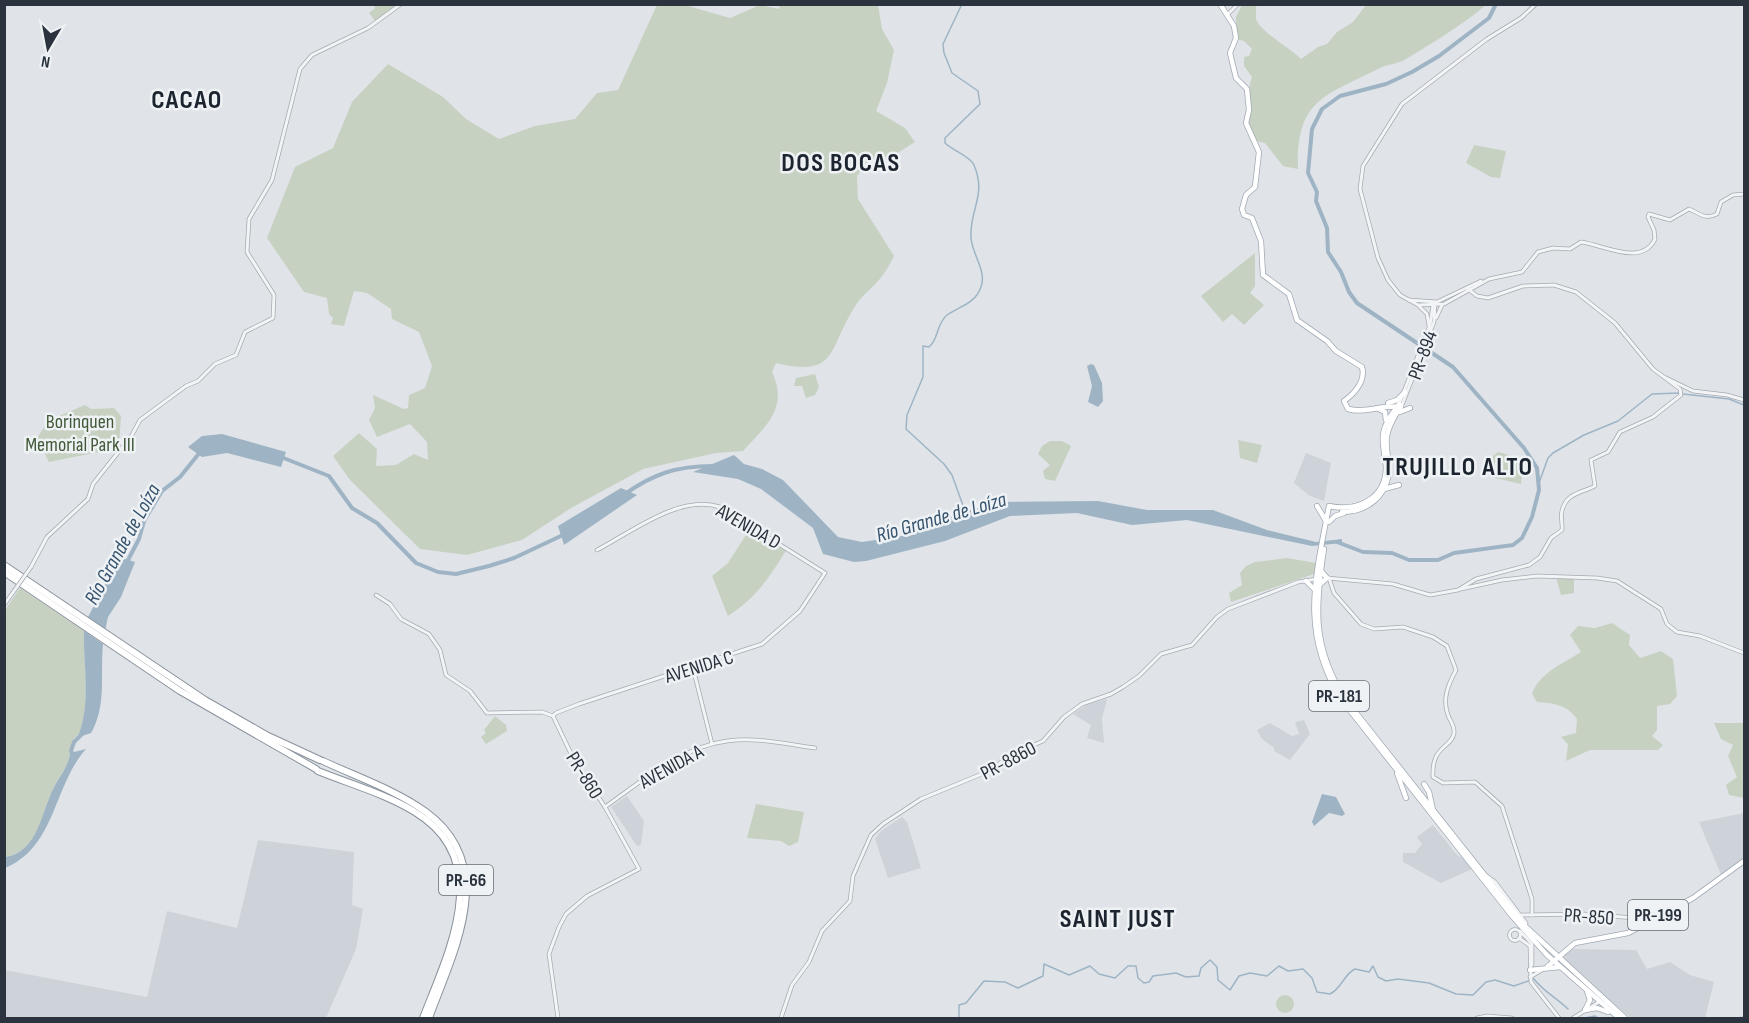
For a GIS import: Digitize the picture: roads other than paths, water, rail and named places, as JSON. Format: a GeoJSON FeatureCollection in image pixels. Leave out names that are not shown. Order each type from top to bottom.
{"type":"FeatureCollection","features":[{"type":"Feature","properties":{"kind":"highway","name":"PR-66"},"geometry":{"type":"LineString","coordinates":[[4,565],[215,713],[317,770],[404,806],[426,819],[446,843],[458,871],[460,894],[458,918],[423,1018]]}},
{"type":"Feature","properties":{"kind":"highway","name":"PR-66"},"geometry":{"type":"LineString","coordinates":[[4,572],[63,608]]}},
{"type":"Feature","properties":{"kind":"highway","name":"PR-66"},"geometry":{"type":"LineString","coordinates":[[148,667],[238,720],[412,803],[432,816],[450,837],[462,862],[467,891],[465,915],[429,1018]]}},
{"type":"Feature","properties":{"kind":"main road"},"geometry":{"type":"LineString","coordinates":[[1220,4],[1235,32],[1235,41],[1230,53],[1235,75],[1247,89],[1249,110],[1246,123],[1259,152],[1255,187],[1246,195],[1242,209],[1244,214],[1252,218],[1260,237],[1263,273],[1289,294],[1298,320],[1328,341],[1336,351],[1361,366],[1364,372],[1362,379],[1353,395],[1344,403],[1352,410],[1400,406]]}},
{"type":"Feature","properties":{"kind":"main road"},"geometry":{"type":"LineString","coordinates":[[1372,408],[1397,400],[1406,393]]}},
{"type":"Feature","properties":{"kind":"main road"},"geometry":{"type":"LineString","coordinates":[[1388,403],[1400,406]]}},
{"type":"Feature","properties":{"kind":"main road"},"geometry":{"type":"LineString","coordinates":[[1317,506],[1327,523],[1338,514],[1372,504],[1384,489],[1388,475],[1387,436],[1400,406]]}},
{"type":"Feature","properties":{"kind":"main road"},"geometry":{"type":"LineString","coordinates":[[1384,431],[1400,406]]}},
{"type":"Feature","properties":{"kind":"main road"},"geometry":{"type":"LineString","coordinates":[[1393,418],[1401,411],[1411,407]]}},
{"type":"Feature","properties":{"kind":"main road"},"geometry":{"type":"LineString","coordinates":[[1355,509],[1372,500],[1383,482],[1386,470],[1384,431],[1386,414],[1384,410],[1372,408]]}},
{"type":"Feature","properties":{"kind":"main road"},"geometry":{"type":"LineString","coordinates":[[1384,489],[1397,485],[1388,475]]}},
{"type":"Feature","properties":{"kind":"main road","name":"PR-181"},"geometry":{"type":"LineString","coordinates":[[1355,509],[1330,507],[1317,579],[1313,619],[1318,650],[1327,676],[1341,699],[1512,916],[1547,955],[1555,959]]}},
{"type":"Feature","properties":{"kind":"main road"},"geometry":{"type":"LineString","coordinates":[[1306,580],[1316,588],[1328,578],[1320,569]]}},
{"type":"Feature","properties":{"kind":"main road","name":"PR-181"},"geometry":{"type":"LineString","coordinates":[[1316,588],[1318,630],[1326,663],[1345,699],[1532,933],[1555,959],[1619,1018]]}},
{"type":"Feature","properties":{"kind":"main road"},"geometry":{"type":"LineString","coordinates":[[1341,699],[1345,711]]}},
{"type":"Feature","properties":{"kind":"main road"},"geometry":{"type":"LineString","coordinates":[[1377,739],[1388,747]]}},
{"type":"Feature","properties":{"kind":"main road"},"geometry":{"type":"LineString","coordinates":[[1395,768],[1406,798]]}},
{"type":"Feature","properties":{"kind":"main road"},"geometry":{"type":"LineString","coordinates":[[1424,784],[1430,792],[1433,810]]}},
{"type":"Feature","properties":{"kind":"main road","name":"PR-199"},"geometry":{"type":"LineString","coordinates":[[1545,968],[1564,950],[1584,940],[1628,933],[1651,918],[1692,898],[1744,861]]}},
{"type":"Feature","properties":{"kind":"main road"},"geometry":{"type":"LineString","coordinates":[[1512,916],[1514,929]]}},
{"type":"Feature","properties":{"kind":"main road"},"geometry":{"type":"LineString","coordinates":[[1530,970],[1564,967],[1562,957],[1564,950],[1555,952],[1547,948]]}},
{"type":"Feature","properties":{"kind":"main road"},"geometry":{"type":"LineString","coordinates":[[1545,968],[1547,955]]}},
{"type":"Feature","properties":{"kind":"main road","name":"PR-181"},"geometry":{"type":"LineString","coordinates":[[1564,967],[1586,988],[1625,1018]]}},
{"type":"Feature","properties":{"kind":"main road"},"geometry":{"type":"LineString","coordinates":[[1585,1010],[1590,1000],[1586,988]]}},
{"type":"Feature","properties":{"kind":"main road"},"geometry":{"type":"LineString","coordinates":[[1585,1010],[1601,1008],[1619,1018]]}},
{"type":"Feature","properties":{"kind":"street"},"geometry":{"type":"LineString","coordinates":[[4,605],[31,567],[47,537],[88,499],[93,484],[141,420],[186,386],[198,381],[217,363],[236,355],[244,332],[273,318],[274,295],[247,252],[249,219],[272,180],[300,69],[312,55],[368,28],[401,4]]}},
{"type":"Feature","properties":{"kind":"street"},"geometry":{"type":"LineString","coordinates":[[1227,15],[1238,4]]}},
{"type":"Feature","properties":{"kind":"street"},"geometry":{"type":"LineString","coordinates":[[1430,328],[1427,314],[1392,287],[1382,267],[1360,190],[1364,166],[1402,104],[1487,39],[1521,18],[1536,4]]}},
{"type":"Feature","properties":{"kind":"street"},"geometry":{"type":"LineString","coordinates":[[1408,300],[1434,305],[1488,279],[1522,272],[1538,252],[1552,248],[1570,249],[1581,242],[1602,245],[1627,254],[1648,250],[1655,239],[1648,214],[1652,213],[1670,220],[1689,209],[1705,218],[1711,217],[1717,214],[1721,202],[1733,195],[1744,194]]}},
{"type":"Feature","properties":{"kind":"street"},"geometry":{"type":"LineString","coordinates":[[1416,304],[1444,304],[1488,279]]}},
{"type":"Feature","properties":{"kind":"street"},"geometry":{"type":"LineString","coordinates":[[1475,295],[1477,286]]}},
{"type":"Feature","properties":{"kind":"street"},"geometry":{"type":"LineString","coordinates":[[1458,590],[1476,579],[1521,568],[1540,557],[1551,538],[1562,530],[1562,512],[1566,501],[1577,492],[1595,486],[1591,460],[1608,452],[1620,432],[1648,420],[1681,396],[1680,389],[1653,369],[1615,323],[1576,292],[1561,286],[1523,286],[1488,298],[1475,295],[1460,296]]}},
{"type":"Feature","properties":{"kind":"street"},"geometry":{"type":"LineString","coordinates":[[1468,289],[1475,295]]}},
{"type":"Feature","properties":{"kind":"street"},"geometry":{"type":"LineString","coordinates":[[1434,322],[1444,304]]}},
{"type":"Feature","properties":{"kind":"street","name":"PR-894"},"geometry":{"type":"LineString","coordinates":[[1430,328],[1434,322],[1434,305]]}},
{"type":"Feature","properties":{"kind":"street","name":"PR-894"},"geometry":{"type":"LineString","coordinates":[[1400,406],[1430,328],[1434,305]]}},
{"type":"Feature","properties":{"kind":"street"},"geometry":{"type":"LineString","coordinates":[[1664,377],[1693,392],[1727,395],[1744,400]]}},
{"type":"Feature","properties":{"kind":"street"},"geometry":{"type":"LineString","coordinates":[[1406,393],[1407,402],[1411,407]]}},
{"type":"Feature","properties":{"kind":"street","name":"AVENIDA D"},"geometry":{"type":"LineString","coordinates":[[597,550],[678,507],[708,503],[720,507],[824,572],[820,580]]}},
{"type":"Feature","properties":{"kind":"street"},"geometry":{"type":"LineString","coordinates":[[1458,590],[1502,580],[1545,576],[1617,581],[1661,609],[1671,628],[1744,653]]}},
{"type":"Feature","properties":{"kind":"street"},"geometry":{"type":"LineString","coordinates":[[1328,578],[1332,588],[1352,615],[1368,627],[1403,627],[1433,637],[1447,646],[1456,670],[1445,694],[1445,704],[1454,732],[1452,738],[1436,754],[1433,777],[1443,783],[1475,782],[1502,806],[1532,899],[1532,915],[1526,923]]}},
{"type":"Feature","properties":{"kind":"street","name":"PR-8860"},"geometry":{"type":"LineString","coordinates":[[781,1018],[792,985],[809,962],[822,932],[850,901],[853,877],[871,835],[883,824],[921,799],[989,771],[1011,755],[1043,741],[1064,717],[1082,704],[1111,694],[1123,687],[1139,676],[1161,654],[1192,645],[1217,616],[1228,609],[1306,580],[1328,578],[1393,584],[1430,595],[1458,590]]}},
{"type":"Feature","properties":{"kind":"street"},"geometry":{"type":"LineString","coordinates":[[1332,588],[1335,581],[1341,579]]}},
{"type":"Feature","properties":{"kind":"street","name":"AVENIDA C"},"geometry":{"type":"LineString","coordinates":[[554,716],[556,713],[582,703],[749,650],[772,637],[800,611],[820,580]]}},
{"type":"Feature","properties":{"kind":"street"},"geometry":{"type":"LineString","coordinates":[[376,596],[390,604],[401,619],[429,634],[440,650],[446,675],[470,691],[488,713],[542,712],[554,716]]}},
{"type":"Feature","properties":{"kind":"street"},"geometry":{"type":"LineString","coordinates":[[693,668],[711,744]]}},
{"type":"Feature","properties":{"kind":"street","name":"PR-860"},"geometry":{"type":"LineString","coordinates":[[554,716],[575,762],[605,807],[639,868],[579,902],[566,914],[549,954],[558,1018]]}},
{"type":"Feature","properties":{"kind":"street","name":"AVENIDA A"},"geometry":{"type":"LineString","coordinates":[[605,807],[679,757],[711,744],[753,740],[815,748]]}},
{"type":"Feature","properties":{"kind":"street"},"geometry":{"type":"LineString","coordinates":[[1483,873],[1495,882],[1532,933]]}},
{"type":"Feature","properties":{"kind":"street","name":"PR-850"},"geometry":{"type":"LineString","coordinates":[[1520,915],[1583,914],[1620,919],[1636,918],[1642,924]]}},
{"type":"Feature","properties":{"kind":"street"},"geometry":{"type":"LineString","coordinates":[[1636,918],[1651,918]]}},
{"type":"Feature","properties":{"kind":"street"},"geometry":{"type":"LineString","coordinates":[[1530,970],[1533,961],[1532,944],[1521,931],[1514,929],[1510,938],[1519,938],[1530,946],[1530,970],[1531,980],[1559,1018]]}},
{"type":"Feature","properties":{"kind":"street"},"geometry":{"type":"LineString","coordinates":[[1519,938],[1521,931]]}},
{"type":"Feature","properties":{"kind":"street"},"geometry":{"type":"LineString","coordinates":[[1533,961],[1536,967],[1545,968]]}},
{"type":"Feature","properties":{"kind":"street"},"geometry":{"type":"LineString","coordinates":[[1531,980],[1545,968]]}},
{"type":"Feature","properties":{"kind":"street"},"geometry":{"type":"LineString","coordinates":[[1572,1018],[1601,1000]]}},
{"type":"Feature","properties":{"kind":"street"},"geometry":{"type":"LineString","coordinates":[[1477,1018],[1487,1016],[1512,1018]]}},
{"type":"Feature","properties":{"kind":"water"},"geometry":{"type":"Polygon","coordinates":[[[1094,365],[1102,383],[1103,401],[1098,407],[1088,402],[1092,386],[1087,366],[1094,365]]]}},
{"type":"Feature","properties":{"kind":"water"},"geometry":{"type":"Polygon","coordinates":[[[222,434],[286,452],[281,467],[227,453],[202,457],[188,447],[202,436],[222,434]]]}},
{"type":"Feature","properties":{"kind":"water"},"geometry":{"type":"Polygon","coordinates":[[[734,455],[744,464],[762,469],[783,480],[838,537],[862,542],[902,536],[959,513],[1000,502],[1098,501],[1147,510],[1213,510],[1267,530],[1316,542],[1342,539],[1342,543],[1312,546],[1187,520],[1132,525],[1077,513],[1010,516],[945,541],[854,562],[823,554],[813,528],[761,489],[738,479],[693,472],[734,455]]]}},
{"type":"Feature","properties":{"kind":"water"},"geometry":{"type":"Polygon","coordinates":[[[621,488],[637,495],[564,545],[558,526],[621,488]]]}},
{"type":"Feature","properties":{"kind":"water"},"geometry":{"type":"Polygon","coordinates":[[[119,557],[135,562],[121,597],[108,617],[105,631],[87,619],[119,557]]]}},
{"type":"Feature","properties":{"kind":"water"},"geometry":{"type":"Polygon","coordinates":[[[84,631],[103,644],[99,712],[91,733],[82,736],[79,734],[86,696],[84,631]]]}},
{"type":"Feature","properties":{"kind":"water"},"geometry":{"type":"Polygon","coordinates":[[[86,749],[75,764],[35,846],[22,858],[5,868],[5,857],[25,848],[32,839],[70,753],[86,749]]]}},
{"type":"Feature","properties":{"kind":"water"},"geometry":{"type":"Polygon","coordinates":[[[1322,794],[1336,797],[1345,814],[1342,816],[1329,813],[1314,826],[1312,822],[1322,794]]]}},
{"type":"Feature","properties":{"kind":"waterway"},"geometry":{"type":"LineString","coordinates":[[962,4],[943,44],[944,53],[952,73],[978,91],[980,104],[945,138],[945,143],[972,162],[978,176],[979,186],[972,219],[971,238],[981,269],[982,281],[975,297],[947,315],[932,344],[929,347],[923,346],[923,377],[907,415],[906,429],[944,464],[952,475],[965,511]]}},
{"type":"Feature","properties":{"kind":"waterway","name":"Río Grande de Loíza"},"geometry":{"type":"LineString","coordinates":[[1337,542],[1363,552],[1392,553],[1409,560],[1438,560],[1454,553],[1513,545],[1522,538],[1532,517],[1539,490],[1537,468],[1524,448],[1453,367],[1357,303],[1328,252],[1327,228],[1316,201],[1317,192],[1308,173],[1312,129],[1322,109],[1340,96],[1386,84],[1439,56],[1489,18],[1496,4]]}},
{"type":"Feature","properties":{"kind":"waterway"},"geometry":{"type":"LineString","coordinates":[[1539,483],[1548,458],[1553,453],[1584,435],[1618,421],[1652,394],[1679,393]]}},
{"type":"Feature","properties":{"kind":"waterway"},"geometry":{"type":"LineString","coordinates":[[1683,394],[1729,399],[1744,405]]}},
{"type":"Feature","properties":{"kind":"waterway","name":"Río Grande de Loíza"},"geometry":{"type":"LineString","coordinates":[[127,562],[139,539],[144,521],[162,491],[180,477],[201,451]]}},
{"type":"Feature","properties":{"kind":"waterway","name":"Río Grande de Loíza"},"geometry":{"type":"LineString","coordinates":[[281,457],[329,476],[352,508],[377,523],[416,563],[438,572],[456,574],[489,566],[514,558],[563,535]]}},
{"type":"Feature","properties":{"kind":"waterway","name":"Río Grande de Loíza"},"geometry":{"type":"LineString","coordinates":[[625,494],[645,481],[666,472],[712,466]]}},
{"type":"Feature","properties":{"kind":"waterway","name":"Río Grande de Loíza"},"geometry":{"type":"LineString","coordinates":[[75,758],[71,751],[74,742],[84,732]]}},
{"type":"Feature","properties":{"kind":"waterway"},"geometry":{"type":"LineString","coordinates":[[959,1018],[959,1005],[966,1003],[984,981],[1005,982],[1018,988],[1043,976],[1044,964],[1069,975],[1090,966],[1099,974],[1115,978],[1128,966],[1136,966],[1138,978],[1144,983],[1149,982],[1153,976],[1176,973],[1186,977],[1199,976],[1201,968],[1210,960],[1217,967],[1218,980],[1230,990],[1239,976],[1250,973],[1267,976],[1279,966],[1288,971],[1303,969],[1312,978],[1317,992],[1330,994],[1351,971],[1355,969],[1369,972],[1373,966],[1378,977],[1386,981],[1398,979],[1429,983],[1456,994],[1473,995],[1486,982],[1495,980],[1514,986],[1534,979],[1568,1009]]}},
{"type":"Feature","properties":{"kind":"waterway"},"geometry":{"type":"LineString","coordinates":[[1585,1018],[1595,1016],[1598,1018]]}},
{"type":"Feature","properties":{"kind":"waterway"},"geometry":{"type":"LineString","coordinates":[[1737,1018],[1744,1017]]}},
{"type":"Feature","properties":{"kind":"district","name":"CACAO"},"geometry":{"type":"Point","coordinates":[187,99]}},
{"type":"Feature","properties":{"kind":"district","name":"DOS BOCAS"},"geometry":{"type":"Point","coordinates":[841,162]}},
{"type":"Feature","properties":{"kind":"district","name":"TRUJILLO ALTO"},"geometry":{"type":"Point","coordinates":[1458,466]}},
{"type":"Feature","properties":{"kind":"district","name":"SAINT JUST"},"geometry":{"type":"Point","coordinates":[1118,918]}},
{"type":"Feature","properties":{"kind":"park label","name":"Borinquen Memorial Park III"},"geometry":{"type":"Point","coordinates":[80,432]}}]}
